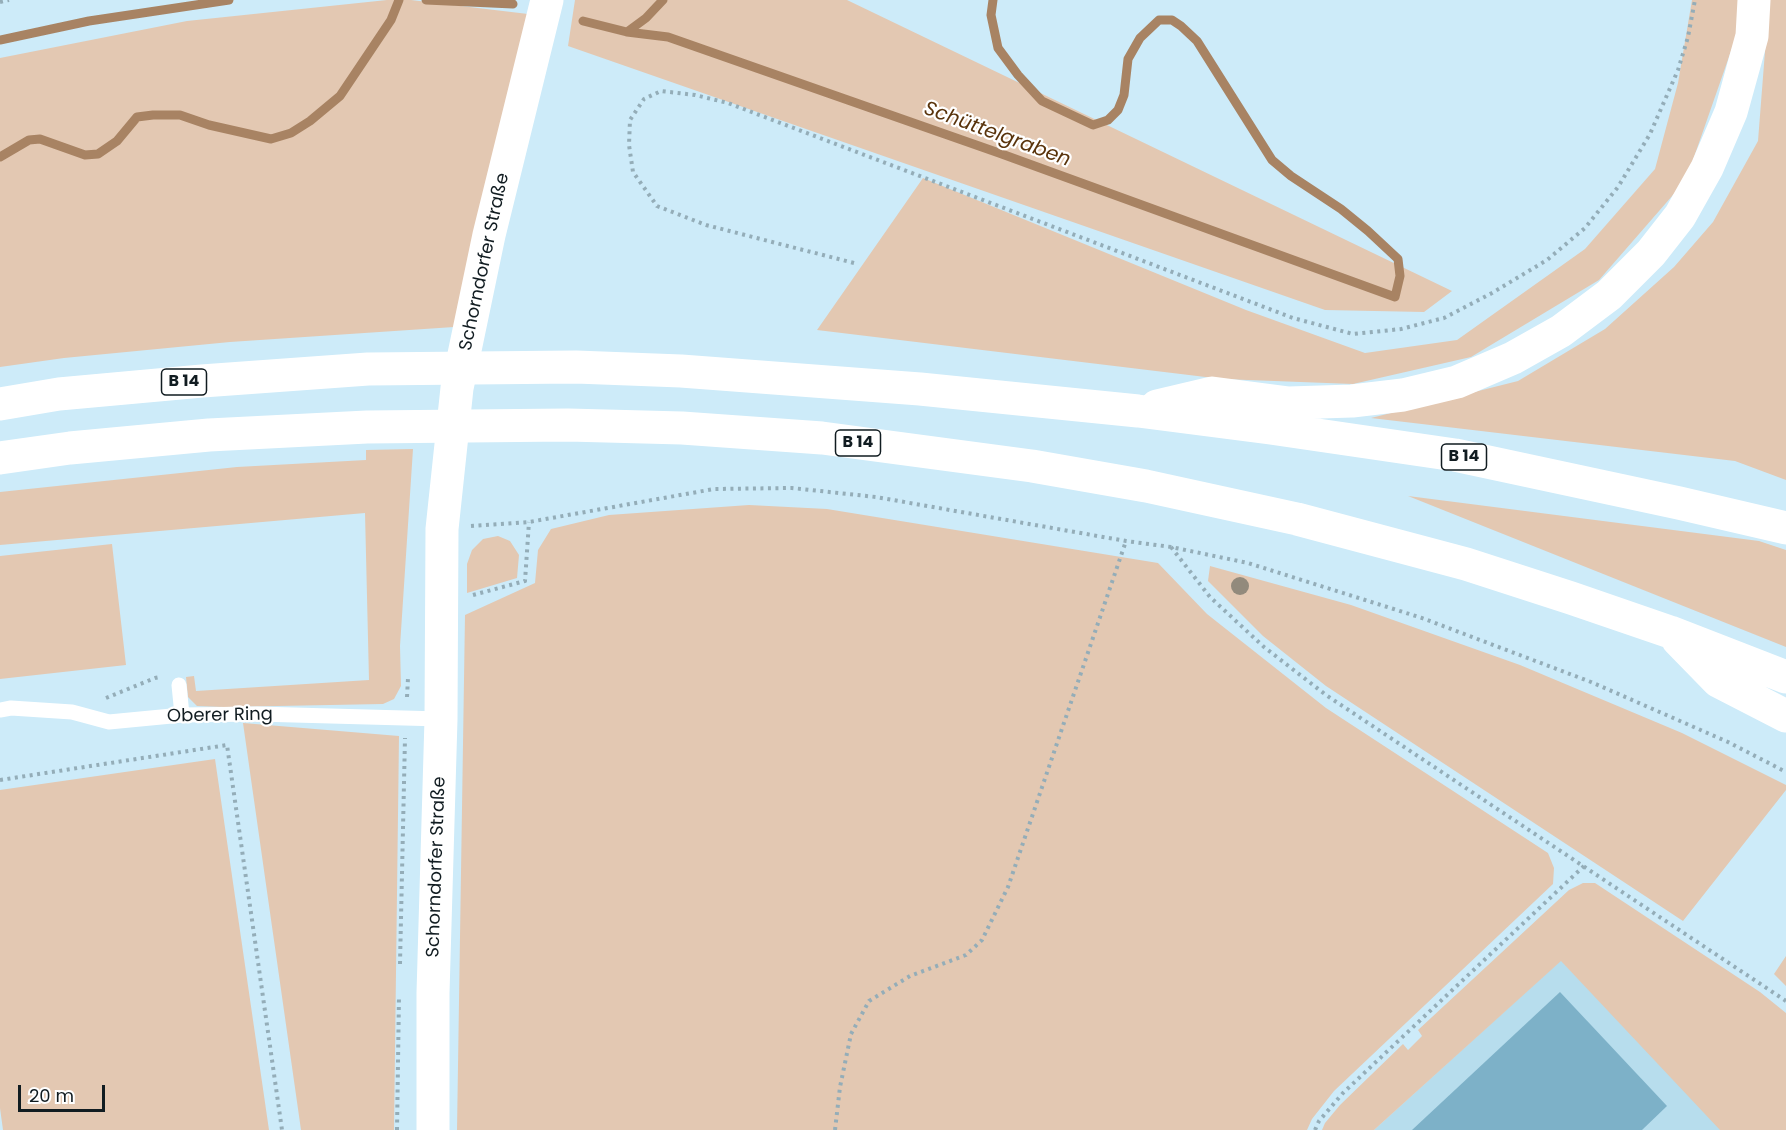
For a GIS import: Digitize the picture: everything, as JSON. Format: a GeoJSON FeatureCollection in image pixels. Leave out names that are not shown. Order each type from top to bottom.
{"type":"FeatureCollection","features":[{"type":"Feature","properties":{"kind":"main road","name":"Schorndorfer Straße"},"geometry":{"type":"LineString","coordinates":[[433,1130],[433,993],[441,719],[442,529],[457,388],[489,235],[547,0]]}},
{"type":"Feature","properties":{"kind":"main road"},"geometry":{"type":"LineString","coordinates":[[1138,411],[1212,393],[1289,403],[1352,401],[1403,394],[1457,382],[1513,358],[1561,331],[1609,295],[1651,253],[1680,216],[1707,168],[1731,112],[1752,36],[1754,0]]}},
{"type":"Feature","properties":{"kind":"main road","name":"B 14"},"geometry":{"type":"LineString","coordinates":[[0,404],[59,394],[368,369],[576,367],[681,371],[920,389],[1138,411],[1455,455],[1786,528]]}},
{"type":"Feature","properties":{"kind":"main road","name":"B 14"},"geometry":{"type":"LineString","coordinates":[[0,458],[70,448],[209,435],[367,427],[568,425],[682,428],[822,438],[1032,466],[1146,486],[1297,519],[1466,564],[1670,632],[1786,677]]}},
{"type":"Feature","properties":{"kind":"main road"},"geometry":{"type":"LineString","coordinates":[[1670,632],[1718,681],[1786,716]]}},
{"type":"Feature","properties":{"kind":"lane"},"geometry":{"type":"LineString","coordinates":[[172,681],[182,715]]}},
{"type":"Feature","properties":{"kind":"lane","name":"Oberer Ring"},"geometry":{"type":"LineString","coordinates":[[0,710],[11,708],[72,712],[109,722],[182,715],[257,714],[441,719]]}},
{"type":"Feature","properties":{"kind":"path"},"geometry":{"type":"LineString","coordinates":[[0,2],[9,0]]}},
{"type":"Feature","properties":{"kind":"path"},"geometry":{"type":"LineString","coordinates":[[854,263],[706,225],[657,206],[633,172],[628,145],[630,120],[644,99],[661,91],[695,95],[728,104],[1293,318],[1353,334],[1401,329],[1444,318],[1547,260],[1586,228],[1618,187],[1650,134],[1678,70],[1688,37],[1695,0]]}},
{"type":"Feature","properties":{"kind":"path"},"geometry":{"type":"LineString","coordinates":[[442,529],[529,522],[714,489],[792,488],[876,497],[1171,547],[1248,563],[1422,618],[1591,682],[1728,742],[1786,772]]}},
{"type":"Feature","properties":{"kind":"path"},"geometry":{"type":"LineString","coordinates":[[441,603],[525,581],[529,522]]}},
{"type":"Feature","properties":{"kind":"path"},"geometry":{"type":"LineString","coordinates":[[835,1130],[840,1087],[851,1034],[869,1001],[910,976],[966,955],[982,940],[1008,887],[1126,541]]}},
{"type":"Feature","properties":{"kind":"path"},"geometry":{"type":"LineString","coordinates":[[1171,547],[1209,597],[1264,647],[1326,694],[1786,1000]]}},
{"type":"Feature","properties":{"kind":"path"},"geometry":{"type":"LineString","coordinates":[[72,712],[155,678],[172,681]]}},
{"type":"Feature","properties":{"kind":"path"},"geometry":{"type":"LineString","coordinates":[[400,974],[406,718]]}},
{"type":"Feature","properties":{"kind":"path"},"geometry":{"type":"LineString","coordinates":[[0,780],[227,745],[282,1130]]}},
{"type":"Feature","properties":{"kind":"path"},"geometry":{"type":"LineString","coordinates":[[1316,1130],[1319,1121],[1343,1093],[1584,866]]}},
{"type":"Feature","properties":{"kind":"path"},"geometry":{"type":"LineString","coordinates":[[397,1130],[400,985]]}},
{"type":"Feature","properties":{"kind":"shaded area"},"geometry":{"type":"Polygon","coordinates":[[[387,0],[411,0],[528,14],[484,325],[230,342],[64,358],[0,367],[0,58],[187,21],[387,0]]]}},
{"type":"Feature","properties":{"kind":"shaded area"},"geometry":{"type":"Polygon","coordinates":[[[575,0],[847,0],[1452,291],[1424,312],[1325,310],[568,46],[575,0]]]}},
{"type":"Feature","properties":{"kind":"shaded area"},"geometry":{"type":"Polygon","coordinates":[[[1692,0],[1738,0],[1738,31],[1686,180],[1599,280],[1471,357],[1353,384],[1222,379],[817,330],[923,178],[1246,310],[1365,353],[1457,340],[1585,249],[1655,169],[1678,83],[1692,0]]]}},
{"type":"Feature","properties":{"kind":"shaded area"},"geometry":{"type":"Polygon","coordinates":[[[1769,0],[1786,0],[1786,480],[1735,461],[1371,418],[1518,381],[1605,329],[1674,267],[1713,222],[1758,141],[1769,0]]]}},
{"type":"Feature","properties":{"kind":"shaded area"},"geometry":{"type":"Polygon","coordinates":[[[413,449],[400,646],[401,686],[394,699],[383,704],[197,706],[188,697],[186,677],[194,676],[196,691],[369,680],[365,513],[0,545],[0,492],[237,467],[366,460],[366,450],[413,449]]]}},
{"type":"Feature","properties":{"kind":"shaded area"},"geometry":{"type":"Polygon","coordinates":[[[1408,496],[1759,541],[1786,550],[1786,647],[1408,496]]]}},
{"type":"Feature","properties":{"kind":"shaded area"},"geometry":{"type":"Polygon","coordinates":[[[749,505],[827,509],[1158,563],[1207,614],[1326,708],[1548,853],[1554,868],[1553,884],[1334,1091],[1312,1119],[1307,1130],[457,1130],[465,615],[535,583],[538,550],[551,529],[609,515],[749,505]]]}},
{"type":"Feature","properties":{"kind":"shaded area"},"geometry":{"type":"Polygon","coordinates":[[[498,536],[510,541],[519,555],[517,578],[467,593],[467,564],[472,550],[483,539],[498,536]]]}},
{"type":"Feature","properties":{"kind":"shaded area"},"geometry":{"type":"Polygon","coordinates":[[[112,544],[126,665],[0,679],[0,556],[112,544]]]}},
{"type":"Feature","properties":{"kind":"shaded area"},"geometry":{"type":"Polygon","coordinates":[[[1210,566],[1351,605],[1520,665],[1682,733],[1786,785],[1786,790],[1683,921],[1326,686],[1263,636],[1208,581],[1210,566]]]}},
{"type":"Feature","properties":{"kind":"shaded area"},"geometry":{"type":"Polygon","coordinates":[[[243,723],[399,736],[394,1130],[301,1130],[243,723]]]}},
{"type":"Feature","properties":{"kind":"shaded area"},"geometry":{"type":"Polygon","coordinates":[[[215,759],[269,1130],[3,1130],[0,1108],[0,790],[215,759]]]}},
{"type":"Feature","properties":{"kind":"shaded area"},"geometry":{"type":"Polygon","coordinates":[[[1583,883],[1595,883],[1760,992],[1786,1013],[1786,1130],[1720,1130],[1561,961],[1374,1130],[1322,1130],[1340,1105],[1403,1044],[1408,1050],[1422,1036],[1418,1030],[1569,890],[1583,883]]]}},
{"type":"Feature","properties":{"kind":"shaded area"},"geometry":{"type":"Polygon","coordinates":[[[1786,956],[1786,986],[1774,974],[1786,956]]]}},
{"type":"Feature","properties":{"kind":"shaded area"},"geometry":{"type":"Polygon","coordinates":[[[1561,960],[1722,1130],[1374,1130],[1561,960]]]}},
{"type":"Feature","properties":{"kind":"building"},"geometry":{"type":"Polygon","coordinates":[[[1560,992],[1667,1106],[1642,1130],[1412,1130],[1560,992]]]}},
{"type":"Feature","properties":{"kind":"waterway","name":"Schüttelgraben"},"geometry":{"type":"LineString","coordinates":[[0,40],[89,21],[229,0]]}},
{"type":"Feature","properties":{"kind":"waterway"},"geometry":{"type":"LineString","coordinates":[[0,157],[29,140],[40,139],[85,155],[98,154],[117,141],[137,117],[153,115],[180,115],[209,125],[271,139],[291,133],[310,121],[340,96],[391,20],[399,0]]}},
{"type":"Feature","properties":{"kind":"waterway","name":"Schüttelgraben"},"geometry":{"type":"LineString","coordinates":[[426,0],[513,4]]}},
{"type":"Feature","properties":{"kind":"waterway"},"geometry":{"type":"LineString","coordinates":[[627,32],[646,18],[663,0]]}},
{"type":"Feature","properties":{"kind":"waterway","name":"Schüttelgraben"},"geometry":{"type":"LineString","coordinates":[[583,21],[627,32],[668,37],[999,153],[1395,297],[1400,276],[1398,259],[1341,209],[1291,176],[1272,160],[1197,41],[1181,26],[1172,20],[1159,20],[1140,38],[1128,59],[1124,95],[1118,110],[1108,120],[1093,125],[1042,101],[1018,75],[998,48],[991,15],[993,0]]}}]}
